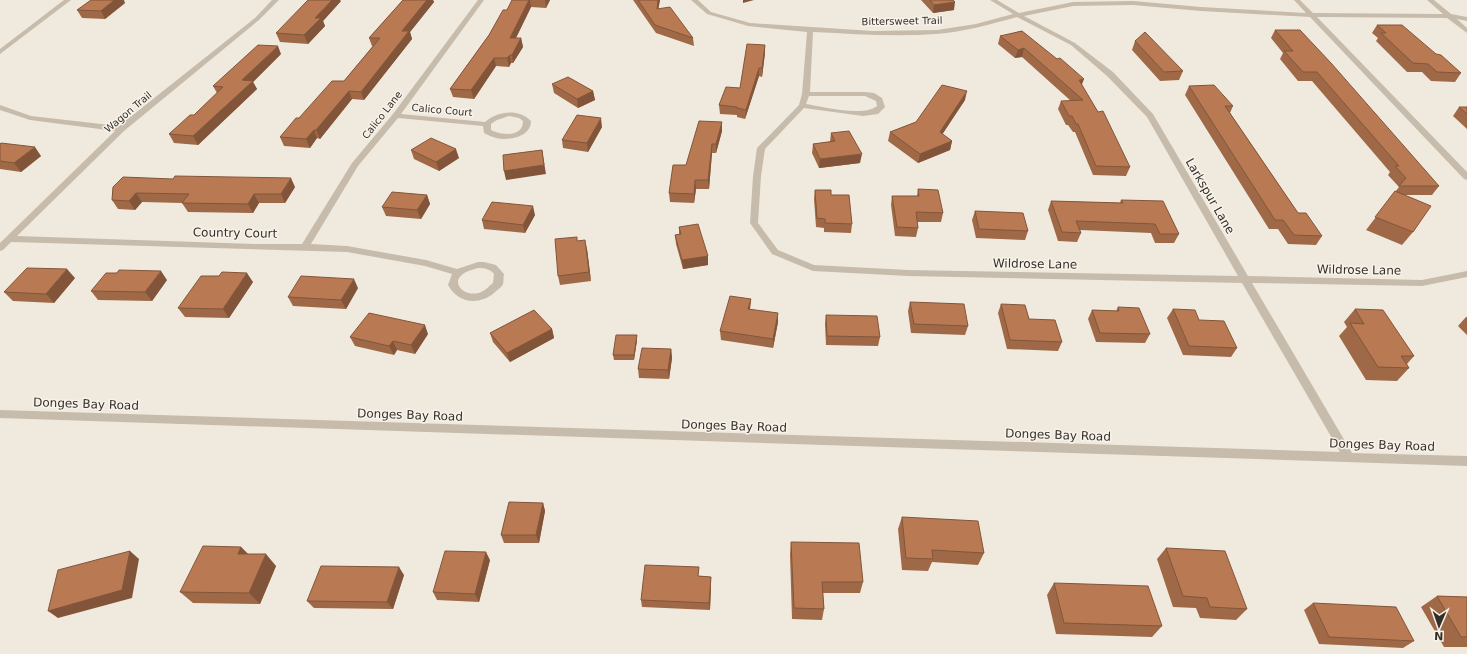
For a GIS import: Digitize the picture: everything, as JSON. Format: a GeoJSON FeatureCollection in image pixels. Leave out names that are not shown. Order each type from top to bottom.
{"type":"FeatureCollection","features":[{"type":"Feature","properties":{"kind":"street"},"geometry":{"type":"LineString","coordinates":[[0,52],[68,0]]}},
{"type":"Feature","properties":{"kind":"street","name":"Wagon Trail"},"geometry":{"type":"LineString","coordinates":[[0,248],[121,129],[257,19],[276,0]]}},
{"type":"Feature","properties":{"kind":"street","name":"Calico Lane"},"geometry":{"type":"LineString","coordinates":[[305,247],[356,165],[396,116],[481,0]]}},
{"type":"Feature","properties":{"kind":"street","name":"Bittersweet Trail"},"geometry":{"type":"LineString","coordinates":[[694,0],[709,12],[750,26],[873,33],[937,32],[976,26],[1018,15],[1073,4],[1133,3],[1201,9],[1310,14],[1449,16]]}},
{"type":"Feature","properties":{"kind":"street","name":"Larkspur Lane"},"geometry":{"type":"LineString","coordinates":[[993,0],[1073,44],[1110,74],[1150,116],[1326,420],[1349,457]]}},
{"type":"Feature","properties":{"kind":"street"},"geometry":{"type":"LineString","coordinates":[[1297,0],[1467,176]]}},
{"type":"Feature","properties":{"kind":"street"},"geometry":{"type":"LineString","coordinates":[[1430,0],[1467,31]]}},
{"type":"Feature","properties":{"kind":"street"},"geometry":{"type":"LineString","coordinates":[[1449,16],[1467,13]]}},
{"type":"Feature","properties":{"kind":"street"},"geometry":{"type":"LineString","coordinates":[[1449,16],[1467,19]]}},
{"type":"Feature","properties":{"kind":"street","name":"Wildrose Lane"},"geometry":{"type":"LineString","coordinates":[[810,30],[806,94],[802,106],[761,148],[757,176],[754,223],[775,252],[813,268],[908,273],[1422,283],[1467,274]]}},
{"type":"Feature","properties":{"kind":"street"},"geometry":{"type":"LineString","coordinates":[[802,106],[863,114],[875,112],[881,107],[880,100],[871,95],[806,94]]}},
{"type":"Feature","properties":{"kind":"street"},"geometry":{"type":"LineString","coordinates":[[0,108],[30,118],[121,129]]}},
{"type":"Feature","properties":{"kind":"street","name":"Calico Court"},"geometry":{"type":"LineString","coordinates":[[396,116],[487,124],[495,117],[509,114],[522,116],[528,122],[524,130],[520,133],[507,137],[490,134],[487,131],[487,124]]}},
{"type":"Feature","properties":{"kind":"street","name":"Country Court"},"geometry":{"type":"LineString","coordinates":[[9,239],[347,249],[426,263],[458,273]]}},
{"type":"Feature","properties":{"kind":"street"},"geometry":{"type":"LineString","coordinates":[[485,265],[496,270],[500,279],[498,284],[488,292],[472,297],[464,296],[457,293],[453,289],[452,284],[458,273],[470,266],[485,265]]}},
{"type":"Feature","properties":{"kind":"street","name":"Donges Bay Road"},"geometry":{"type":"LineString","coordinates":[[0,414],[604,435],[1467,461]]}},
{"type":"Feature","properties":{"kind":"building"},"geometry":{"type":"Polygon","coordinates":[[[91,0],[114,0],[101,11],[77,10],[91,0]]]}},
{"type":"Feature","properties":{"kind":"building"},"geometry":{"type":"Polygon","coordinates":[[[308,0],[332,0],[315,18],[321,18],[304,35],[276,33],[308,0]]]}},
{"type":"Feature","properties":{"kind":"building"},"geometry":{"type":"Polygon","coordinates":[[[403,0],[427,0],[402,31],[409,31],[361,92],[349,91],[316,130],[314,130],[306,139],[280,137],[296,118],[299,118],[332,81],[344,81],[380,38],[369,38],[403,0]]]}},
{"type":"Feature","properties":{"kind":"building"},"geometry":{"type":"Polygon","coordinates":[[[512,0],[529,0],[510,38],[521,38],[512,55],[507,58],[494,58],[471,90],[450,89],[489,35],[503,10],[507,10],[512,0]]]}},
{"type":"Feature","properties":{"kind":"building"},"geometry":{"type":"Polygon","coordinates":[[[638,0],[658,0],[657,9],[670,7],[693,38],[655,25],[638,0]]]}},
{"type":"Feature","properties":{"kind":"building"},"geometry":{"type":"Polygon","coordinates":[[[930,0],[953,0],[955,2],[934,5],[930,0]]]}},
{"type":"Feature","properties":{"kind":"building"},"geometry":{"type":"Polygon","coordinates":[[[1377,25],[1402,25],[1436,54],[1441,55],[1461,73],[1437,72],[1428,64],[1413,63],[1381,33],[1386,33],[1377,25]]]}},
{"type":"Feature","properties":{"kind":"building"},"geometry":{"type":"Polygon","coordinates":[[[1275,30],[1300,30],[1439,186],[1399,186],[1406,178],[1395,166],[1399,166],[1317,72],[1303,72],[1284,51],[1293,51],[1275,30]]]}},
{"type":"Feature","properties":{"kind":"building"},"geometry":{"type":"Polygon","coordinates":[[[1022,31],[1057,59],[1060,58],[1084,79],[1079,80],[1098,112],[1103,111],[1130,167],[1096,166],[1078,124],[1076,124],[1072,116],[1069,116],[1061,101],[1083,100],[1024,48],[1018,50],[1000,36],[1022,31]]]}},
{"type":"Feature","properties":{"kind":"building"},"geometry":{"type":"Polygon","coordinates":[[[1145,32],[1183,71],[1164,72],[1135,41],[1145,32]]]}},
{"type":"Feature","properties":{"kind":"building"},"geometry":{"type":"Polygon","coordinates":[[[747,44],[765,45],[762,68],[759,68],[746,110],[737,107],[719,105],[726,87],[740,88],[747,44]]]}},
{"type":"Feature","properties":{"kind":"building"},"geometry":{"type":"Polygon","coordinates":[[[258,45],[278,46],[242,80],[253,81],[193,136],[169,134],[190,115],[194,115],[223,87],[213,86],[258,45]]]}},
{"type":"Feature","properties":{"kind":"building"},"geometry":{"type":"Polygon","coordinates":[[[568,77],[593,91],[577,99],[552,84],[568,77]]]}},
{"type":"Feature","properties":{"kind":"building"},"geometry":{"type":"Polygon","coordinates":[[[942,85],[967,91],[940,132],[952,141],[920,154],[890,132],[916,122],[942,85]]]}},
{"type":"Feature","properties":{"kind":"building"},"geometry":{"type":"Polygon","coordinates":[[[1214,85],[1233,106],[1225,106],[1298,213],[1306,213],[1322,236],[1294,235],[1283,220],[1275,220],[1189,86],[1214,85]]]}},
{"type":"Feature","properties":{"kind":"building"},"geometry":{"type":"Polygon","coordinates":[[[1459,107],[1467,107],[1467,114],[1459,107]]]}},
{"type":"Feature","properties":{"kind":"building"},"geometry":{"type":"Polygon","coordinates":[[[577,115],[601,118],[587,143],[562,140],[577,115]]]}},
{"type":"Feature","properties":{"kind":"building"},"geometry":{"type":"Polygon","coordinates":[[[699,121],[722,122],[716,144],[712,144],[708,180],[695,180],[694,194],[669,193],[673,165],[686,165],[699,121]]]}},
{"type":"Feature","properties":{"kind":"building"},"geometry":{"type":"Polygon","coordinates":[[[849,131],[862,154],[820,159],[813,144],[835,141],[831,133],[849,131]]]}},
{"type":"Feature","properties":{"kind":"building"},"geometry":{"type":"Polygon","coordinates":[[[431,138],[456,149],[436,162],[411,150],[431,138]]]}},
{"type":"Feature","properties":{"kind":"building"},"geometry":{"type":"Polygon","coordinates":[[[1,143],[35,147],[14,163],[0,161],[1,143]]]}},
{"type":"Feature","properties":{"kind":"building"},"geometry":{"type":"Polygon","coordinates":[[[542,150],[544,165],[504,171],[503,155],[542,150]]]}},
{"type":"Feature","properties":{"kind":"building"},"geometry":{"type":"Polygon","coordinates":[[[175,176],[291,178],[281,194],[254,194],[248,204],[182,203],[189,194],[136,193],[129,201],[112,200],[113,187],[123,177],[173,179],[175,176]]]}},
{"type":"Feature","properties":{"kind":"building"},"geometry":{"type":"Polygon","coordinates":[[[918,189],[938,190],[943,213],[916,212],[918,228],[897,227],[892,196],[919,196],[918,189]]]}},
{"type":"Feature","properties":{"kind":"building"},"geometry":{"type":"Polygon","coordinates":[[[815,190],[831,190],[831,195],[849,195],[852,224],[825,223],[825,219],[817,218],[815,190]]]}},
{"type":"Feature","properties":{"kind":"building"},"geometry":{"type":"Polygon","coordinates":[[[1395,191],[1431,206],[1413,232],[1375,217],[1395,191]]]}},
{"type":"Feature","properties":{"kind":"building"},"geometry":{"type":"Polygon","coordinates":[[[392,192],[427,195],[417,210],[382,207],[392,192]]]}},
{"type":"Feature","properties":{"kind":"building"},"geometry":{"type":"Polygon","coordinates":[[[1121,200],[1163,201],[1179,234],[1160,234],[1155,224],[1076,221],[1081,233],[1062,232],[1051,201],[1123,203],[1121,200]]]}},
{"type":"Feature","properties":{"kind":"building"},"geometry":{"type":"Polygon","coordinates":[[[492,202],[533,206],[523,225],[482,220],[492,202]]]}},
{"type":"Feature","properties":{"kind":"building"},"geometry":{"type":"Polygon","coordinates":[[[975,211],[1023,213],[1028,231],[979,229],[975,211]]]}},
{"type":"Feature","properties":{"kind":"building"},"geometry":{"type":"Polygon","coordinates":[[[698,224],[708,256],[682,260],[675,235],[681,234],[679,227],[698,224]]]}},
{"type":"Feature","properties":{"kind":"building"},"geometry":{"type":"Polygon","coordinates":[[[577,237],[577,241],[585,240],[589,272],[558,276],[555,239],[577,237]]]}},
{"type":"Feature","properties":{"kind":"building"},"geometry":{"type":"Polygon","coordinates":[[[27,268],[67,269],[46,294],[4,292],[27,268]]]}},
{"type":"Feature","properties":{"kind":"building"},"geometry":{"type":"Polygon","coordinates":[[[119,270],[161,271],[145,292],[91,291],[106,273],[117,273],[119,270]]]}},
{"type":"Feature","properties":{"kind":"building"},"geometry":{"type":"Polygon","coordinates":[[[222,272],[247,273],[223,309],[178,308],[201,276],[219,276],[222,272]]]}},
{"type":"Feature","properties":{"kind":"building"},"geometry":{"type":"Polygon","coordinates":[[[301,276],[354,279],[341,300],[288,297],[301,276]]]}},
{"type":"Feature","properties":{"kind":"building"},"geometry":{"type":"Polygon","coordinates":[[[730,296],[751,299],[748,309],[778,313],[773,339],[720,331],[730,296]]]}},
{"type":"Feature","properties":{"kind":"building"},"geometry":{"type":"Polygon","coordinates":[[[910,302],[964,304],[968,326],[914,324],[910,302]]]}},
{"type":"Feature","properties":{"kind":"building"},"geometry":{"type":"Polygon","coordinates":[[[1001,304],[1025,305],[1029,319],[1055,320],[1062,342],[1010,340],[1001,304]]]}},
{"type":"Feature","properties":{"kind":"building"},"geometry":{"type":"Polygon","coordinates":[[[1118,307],[1139,308],[1150,334],[1100,333],[1092,310],[1119,311],[1118,307]]]}},
{"type":"Feature","properties":{"kind":"building"},"geometry":{"type":"Polygon","coordinates":[[[1173,309],[1195,310],[1199,320],[1224,321],[1237,348],[1189,346],[1173,309]]]}},
{"type":"Feature","properties":{"kind":"building"},"geometry":{"type":"Polygon","coordinates":[[[1355,309],[1383,310],[1414,356],[1401,356],[1409,368],[1378,367],[1350,323],[1364,324],[1355,309]]]}},
{"type":"Feature","properties":{"kind":"building"},"geometry":{"type":"Polygon","coordinates":[[[534,310],[552,329],[507,353],[490,333],[534,310]]]}},
{"type":"Feature","properties":{"kind":"building"},"geometry":{"type":"Polygon","coordinates":[[[369,313],[425,325],[411,345],[393,341],[389,346],[350,337],[369,313]]]}},
{"type":"Feature","properties":{"kind":"building"},"geometry":{"type":"Polygon","coordinates":[[[826,315],[877,316],[880,337],[827,336],[826,315]]]}},
{"type":"Feature","properties":{"kind":"building"},"geometry":{"type":"Polygon","coordinates":[[[616,335],[637,335],[634,355],[613,355],[616,335]]]}},
{"type":"Feature","properties":{"kind":"building"},"geometry":{"type":"Polygon","coordinates":[[[642,348],[671,349],[668,370],[638,369],[642,348]]]}},
{"type":"Feature","properties":{"kind":"building"},"geometry":{"type":"Polygon","coordinates":[[[509,502],[543,503],[536,535],[501,535],[509,502]]]}},
{"type":"Feature","properties":{"kind":"building"},"geometry":{"type":"Polygon","coordinates":[[[902,517],[978,521],[984,553],[932,550],[933,559],[906,558],[902,517]]]}},
{"type":"Feature","properties":{"kind":"building"},"geometry":{"type":"Polygon","coordinates":[[[791,542],[859,543],[863,582],[822,582],[824,609],[794,608],[791,542]]]}},
{"type":"Feature","properties":{"kind":"building"},"geometry":{"type":"Polygon","coordinates":[[[203,546],[241,547],[238,554],[266,554],[249,593],[180,592],[203,546]]]}},
{"type":"Feature","properties":{"kind":"building"},"geometry":{"type":"Polygon","coordinates":[[[1166,548],[1225,551],[1247,609],[1210,607],[1207,598],[1183,596],[1166,548]]]}},
{"type":"Feature","properties":{"kind":"building"},"geometry":{"type":"Polygon","coordinates":[[[130,551],[122,590],[48,611],[58,570],[130,551]]]}},
{"type":"Feature","properties":{"kind":"building"},"geometry":{"type":"Polygon","coordinates":[[[445,551],[486,552],[475,594],[433,592],[445,551]]]}},
{"type":"Feature","properties":{"kind":"building"},"geometry":{"type":"Polygon","coordinates":[[[645,565],[699,567],[698,576],[711,577],[709,603],[641,600],[645,565]]]}},
{"type":"Feature","properties":{"kind":"building"},"geometry":{"type":"Polygon","coordinates":[[[321,566],[399,567],[387,602],[307,601],[321,566]]]}},
{"type":"Feature","properties":{"kind":"building"},"geometry":{"type":"Polygon","coordinates":[[[1054,583],[1148,586],[1162,626],[1064,623],[1054,583]]]}},
{"type":"Feature","properties":{"kind":"building"},"geometry":{"type":"Polygon","coordinates":[[[1437,596],[1467,597],[1467,637],[1461,637],[1437,596]]]}},
{"type":"Feature","properties":{"kind":"building"},"geometry":{"type":"Polygon","coordinates":[[[1313,603],[1396,607],[1414,641],[1329,637],[1313,603]]]}}]}
